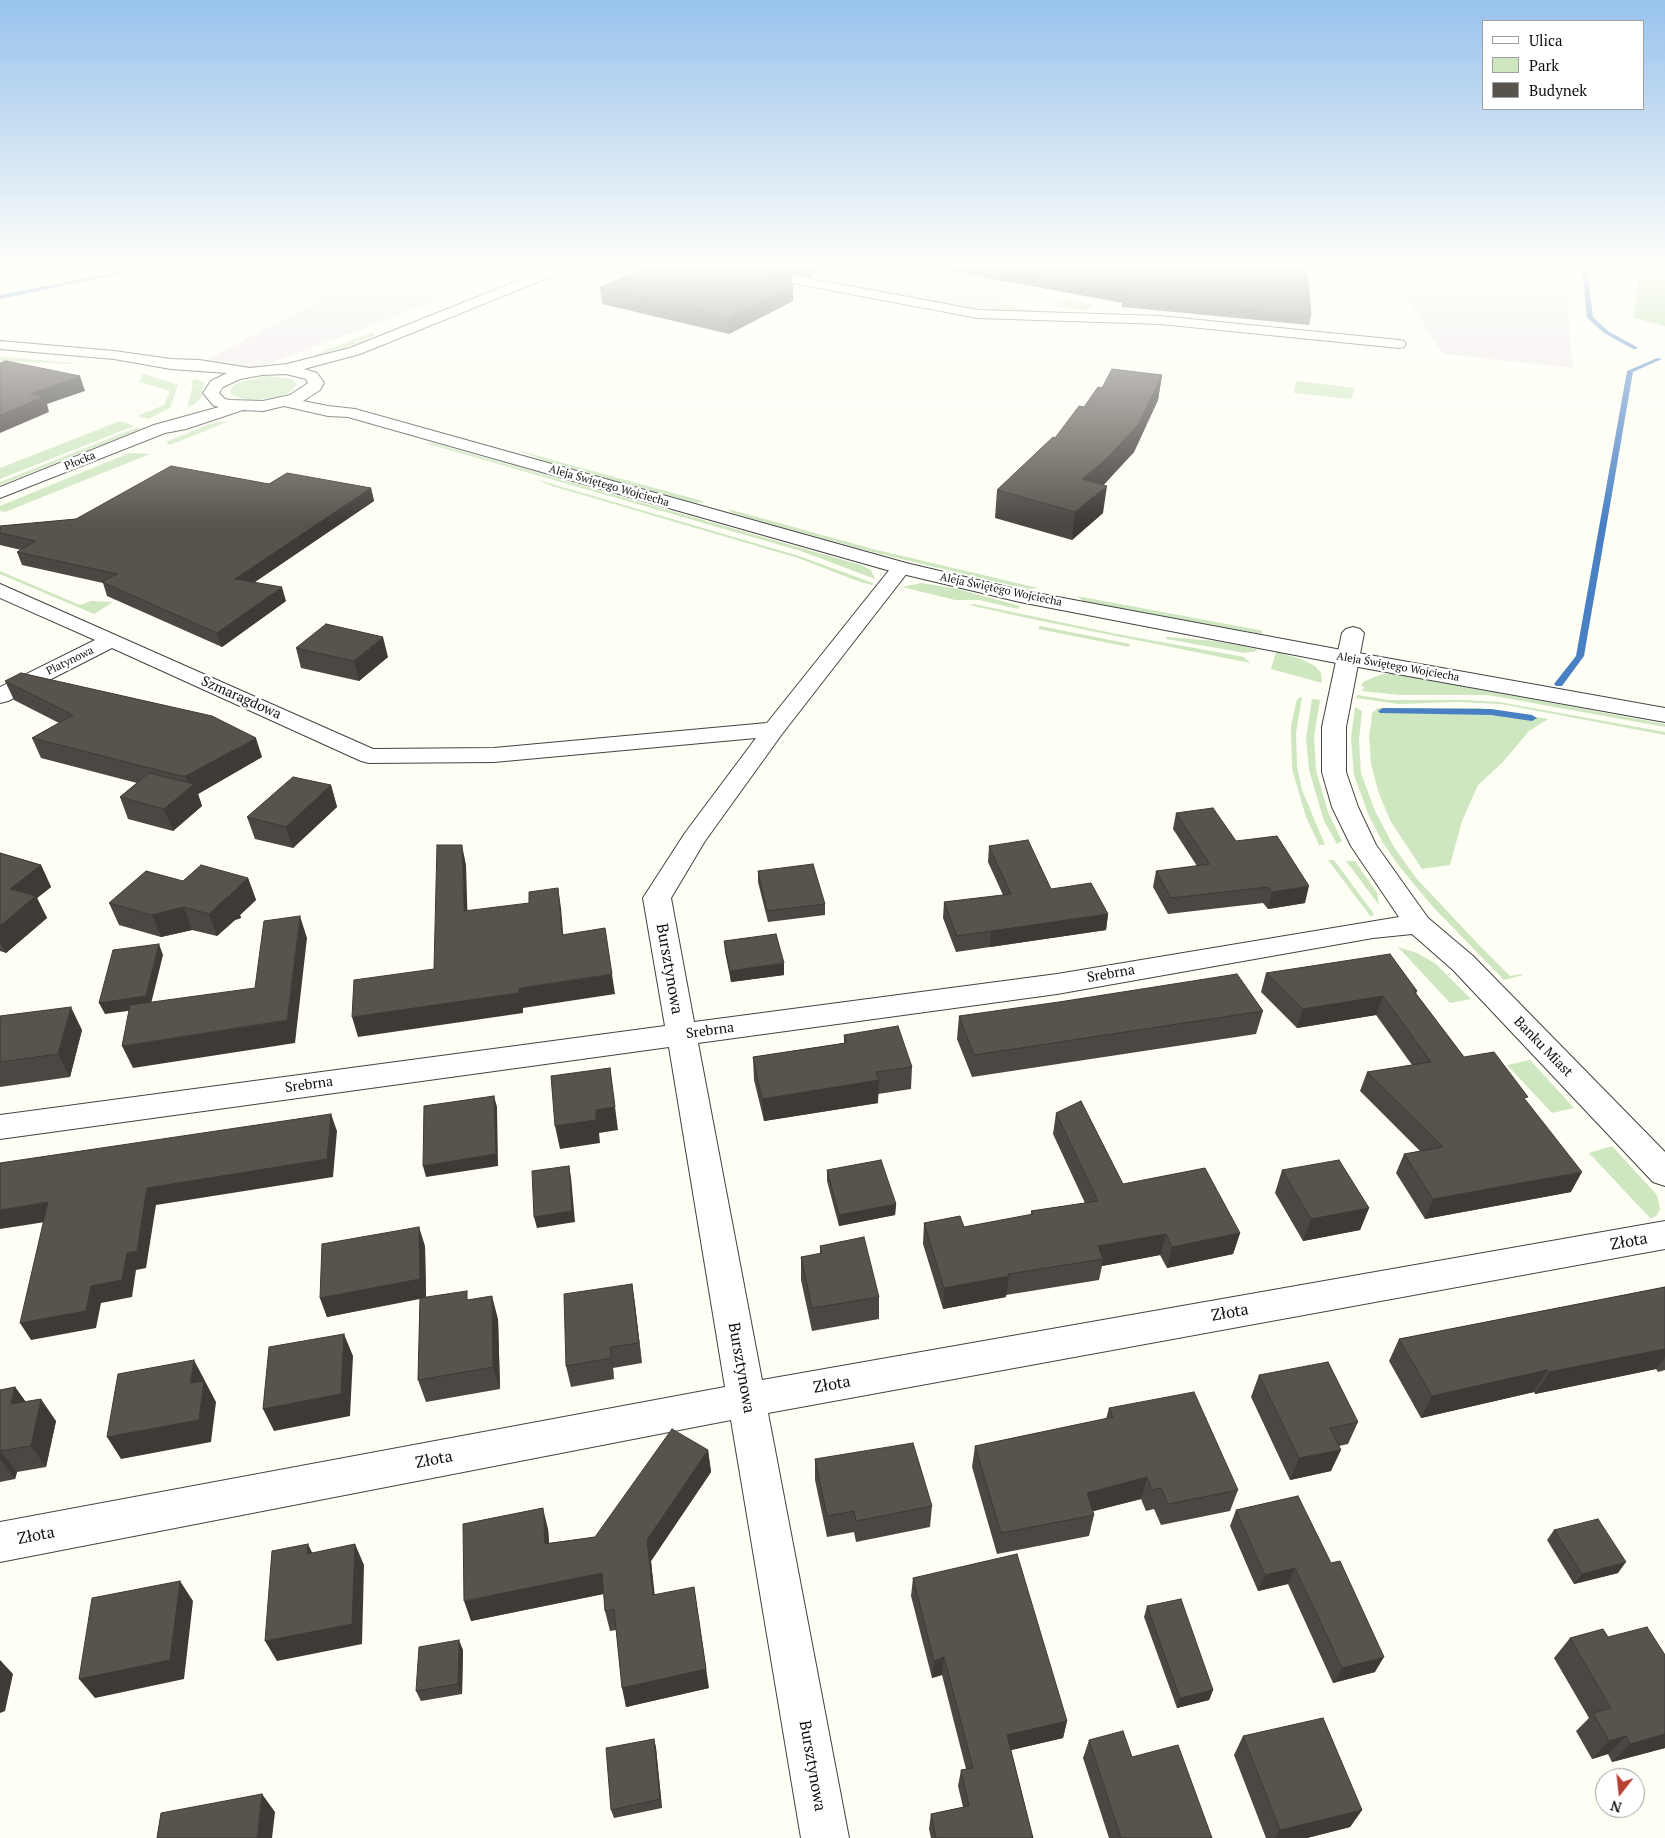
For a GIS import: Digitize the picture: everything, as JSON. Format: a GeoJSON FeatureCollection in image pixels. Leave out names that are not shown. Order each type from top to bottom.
{"type":"FeatureCollection","features":[{"type":"Feature","properties":{"kind":"street"},"geometry":{"type":"LineString","coordinates":[[86,353],[249,372],[287,369],[348,353]]}},
{"type":"Feature","properties":{"kind":"street"},"geometry":{"type":"LineString","coordinates":[[171,364],[184,371],[214,380],[215,391],[228,405],[263,406],[286,402],[353,353]]}},
{"type":"Feature","properties":{"kind":"street"},"geometry":{"type":"LineString","coordinates":[[287,369],[311,384]]}},
{"type":"Feature","properties":{"kind":"street","name":"Płocka"},"geometry":{"type":"LineString","coordinates":[[160,429],[168,421],[206,403],[215,391],[249,372]]}},
{"type":"Feature","properties":{"kind":"street","name":"Aleja Świętego Wojciecha"},"geometry":{"type":"LineString","coordinates":[[311,384],[347,406],[349,412]]}},
{"type":"Feature","properties":{"kind":"street","name":"Aleja Świętego Wojciecha"},"geometry":{"type":"LineString","coordinates":[[286,402],[328,411],[349,412],[900,568],[1020,596],[1347,658],[1665,715]]}},
{"type":"Feature","properties":{"kind":"street","name":"Płocka"},"geometry":{"type":"LineString","coordinates":[[0,493],[160,429],[180,426],[240,406]]}},
{"type":"Feature","properties":{"kind":"street"},"geometry":{"type":"LineString","coordinates":[[774,730],[900,568]]}},
{"type":"Feature","properties":{"kind":"street","name":"Szmaragdowa"},"geometry":{"type":"LineString","coordinates":[[0,590],[369,756],[494,755],[774,730]]}},
{"type":"Feature","properties":{"kind":"street","name":"Banku Miast"},"geometry":{"type":"LineString","coordinates":[[1353,633],[1334,727],[1334,772],[1345,807],[1364,846],[1418,924],[1463,963],[1665,1173]]}},
{"type":"Feature","properties":{"kind":"street","name":"Platynowa"},"geometry":{"type":"LineString","coordinates":[[0,696],[112,640]]}},
{"type":"Feature","properties":{"kind":"street","name":"Bursztynowa"},"geometry":{"type":"LineString","coordinates":[[774,730],[694,840],[657,898],[825,1838]]}},
{"type":"Feature","properties":{"kind":"street","name":"Srebrna"},"geometry":{"type":"LineString","coordinates":[[0,1127],[1057,984],[1373,929],[1418,924]]}},
{"type":"Feature","properties":{"kind":"street","name":"Złota"},"geometry":{"type":"LineString","coordinates":[[0,1542],[747,1400],[1665,1235]]}},
{"type":"Feature","properties":{"kind":"shaded area"},"geometry":{"type":"Polygon","coordinates":[[[220,353],[298,353],[258,368],[203,362],[220,353]]]}},
{"type":"Feature","properties":{"kind":"shaded area"},"geometry":{"type":"Polygon","coordinates":[[[1572,353],[1573,368],[1443,354],[1572,353]]]}},
{"type":"Feature","properties":{"kind":"green space"},"geometry":{"type":"Polygon","coordinates":[[[319,353],[333,353],[320,357],[313,355],[319,353]]]}},
{"type":"Feature","properties":{"kind":"green space"},"geometry":{"type":"Polygon","coordinates":[[[0,357],[17,358],[74,363],[0,361],[0,357]]]}},
{"type":"Feature","properties":{"kind":"green space"},"geometry":{"type":"Polygon","coordinates":[[[145,374],[178,385],[170,408],[148,419],[137,416],[164,405],[170,391],[137,381],[143,378],[140,376],[145,374]]]}},
{"type":"Feature","properties":{"kind":"green space"},"geometry":{"type":"Polygon","coordinates":[[[265,376],[292,379],[297,385],[289,393],[272,398],[251,400],[231,394],[232,387],[237,383],[265,376]]]}},
{"type":"Feature","properties":{"kind":"green space"},"geometry":{"type":"Polygon","coordinates":[[[197,379],[204,383],[201,398],[195,404],[187,407],[193,384],[191,381],[197,379]]]}},
{"type":"Feature","properties":{"kind":"green space"},"geometry":{"type":"Polygon","coordinates":[[[1296,381],[1355,388],[1351,399],[1294,393],[1296,381]]]}},
{"type":"Feature","properties":{"kind":"green space"},"geometry":{"type":"Polygon","coordinates":[[[120,421],[134,426],[0,479],[0,468],[120,421]]]}},
{"type":"Feature","properties":{"kind":"green space"},"geometry":{"type":"Polygon","coordinates":[[[230,421],[170,445],[166,442],[212,423],[230,421]]]}},
{"type":"Feature","properties":{"kind":"green space"},"geometry":{"type":"Polygon","coordinates":[[[138,427],[139,430],[0,485],[0,482],[138,427]]]}},
{"type":"Feature","properties":{"kind":"green space"},"geometry":{"type":"Polygon","coordinates":[[[425,443],[433,443],[861,565],[871,570],[875,579],[801,551],[425,443]]]}},
{"type":"Feature","properties":{"kind":"green space"},"geometry":{"type":"Polygon","coordinates":[[[512,448],[706,502],[696,503],[546,461],[512,448]]]}},
{"type":"Feature","properties":{"kind":"green space"},"geometry":{"type":"Polygon","coordinates":[[[129,453],[150,454],[5,512],[0,511],[0,506],[129,453]]]}},
{"type":"Feature","properties":{"kind":"green space"},"geometry":{"type":"Polygon","coordinates":[[[535,479],[799,556],[873,583],[872,585],[860,582],[798,558],[552,486],[535,479]]]}},
{"type":"Feature","properties":{"kind":"green space"},"geometry":{"type":"Polygon","coordinates":[[[728,509],[873,549],[1038,588],[1027,589],[876,553],[732,513],[728,509]]]}},
{"type":"Feature","properties":{"kind":"green space"},"geometry":{"type":"Polygon","coordinates":[[[0,571],[80,605],[91,601],[113,602],[94,614],[0,574],[0,571]]]}},
{"type":"Feature","properties":{"kind":"green space"},"geometry":{"type":"Polygon","coordinates":[[[922,583],[958,589],[1020,606],[1018,609],[979,600],[955,600],[902,587],[922,583]]]}},
{"type":"Feature","properties":{"kind":"green space"},"geometry":{"type":"Polygon","coordinates":[[[1077,596],[1259,630],[1262,631],[1262,634],[1083,601],[1077,596]]]}},
{"type":"Feature","properties":{"kind":"green space"},"geometry":{"type":"Polygon","coordinates":[[[974,604],[1117,634],[1244,657],[1250,663],[969,605],[974,604]]]}},
{"type":"Feature","properties":{"kind":"green space"},"geometry":{"type":"Polygon","coordinates":[[[1040,626],[1130,644],[1129,647],[1038,629],[1040,626]]]}},
{"type":"Feature","properties":{"kind":"green space"},"geometry":{"type":"Polygon","coordinates":[[[1167,637],[1215,641],[1256,649],[1256,651],[1245,653],[1166,639],[1167,637]]]}},
{"type":"Feature","properties":{"kind":"green space"},"geometry":{"type":"Polygon","coordinates":[[[1276,652],[1301,659],[1315,666],[1321,673],[1322,683],[1271,669],[1276,652]]]}},
{"type":"Feature","properties":{"kind":"green space"},"geometry":{"type":"Polygon","coordinates":[[[1382,674],[1395,674],[1665,724],[1665,727],[1488,695],[1400,695],[1360,691],[1364,687],[1361,686],[1363,682],[1382,674]]]}},
{"type":"Feature","properties":{"kind":"green space"},"geometry":{"type":"Polygon","coordinates":[[[1357,695],[1389,700],[1499,702],[1665,732],[1665,735],[1501,704],[1457,702],[1398,704],[1356,698],[1357,695]]]}},
{"type":"Feature","properties":{"kind":"green space"},"geometry":{"type":"Polygon","coordinates":[[[1302,697],[1296,733],[1297,766],[1302,790],[1325,845],[1319,845],[1306,817],[1292,769],[1291,726],[1297,699],[1302,697]]]}},
{"type":"Feature","properties":{"kind":"green space"},"geometry":{"type":"Polygon","coordinates":[[[1312,699],[1320,700],[1314,736],[1316,770],[1328,812],[1342,841],[1337,844],[1324,821],[1309,770],[1306,738],[1312,699]]]}},
{"type":"Feature","properties":{"kind":"green space"},"geometry":{"type":"Polygon","coordinates":[[[1355,707],[1362,711],[1359,740],[1361,773],[1375,811],[1394,847],[1416,878],[1510,976],[1523,975],[1504,980],[1433,907],[1399,866],[1383,843],[1369,816],[1354,775],[1351,738],[1355,707]]]}},
{"type":"Feature","properties":{"kind":"green space"},"geometry":{"type":"Polygon","coordinates":[[[1378,708],[1480,708],[1548,719],[1529,731],[1502,763],[1478,785],[1462,821],[1450,865],[1422,869],[1391,822],[1379,794],[1371,764],[1369,736],[1372,713],[1378,708]]]}},
{"type":"Feature","properties":{"kind":"green space"},"geometry":{"type":"Polygon","coordinates":[[[1328,860],[1334,860],[1374,914],[1371,917],[1328,860]]]}},
{"type":"Feature","properties":{"kind":"green space"},"geometry":{"type":"Polygon","coordinates":[[[1346,861],[1355,861],[1377,893],[1379,905],[1346,861]]]}},
{"type":"Feature","properties":{"kind":"green space"},"geometry":{"type":"Polygon","coordinates":[[[1398,947],[1417,953],[1436,964],[1471,999],[1450,1003],[1398,947]]]}},
{"type":"Feature","properties":{"kind":"green space"},"geometry":{"type":"Polygon","coordinates":[[[1530,1060],[1574,1108],[1552,1113],[1507,1065],[1530,1060]]]}},
{"type":"Feature","properties":{"kind":"green space"},"geometry":{"type":"Polygon","coordinates":[[[1612,1146],[1657,1195],[1660,1209],[1657,1215],[1651,1219],[1589,1153],[1612,1146]]]}},
{"type":"Feature","properties":{"kind":"building"},"geometry":{"type":"Polygon","coordinates":[[[6,361],[80,376],[30,394],[44,397],[0,415],[0,363],[6,361]]]}},
{"type":"Feature","properties":{"kind":"building"},"geometry":{"type":"Polygon","coordinates":[[[1112,369],[1162,375],[1138,425],[1103,462],[1082,479],[1107,486],[1075,512],[997,490],[1053,437],[1055,438],[1079,406],[1084,407],[1098,387],[1102,388],[1112,369]]]}},
{"type":"Feature","properties":{"kind":"building"},"geometry":{"type":"Polygon","coordinates":[[[171,466],[269,484],[287,473],[371,488],[235,579],[282,587],[217,633],[102,582],[117,574],[17,552],[36,541],[0,533],[0,526],[76,519],[171,466]]]}},
{"type":"Feature","properties":{"kind":"building"},"geometry":{"type":"Polygon","coordinates":[[[326,624],[383,637],[354,661],[296,648],[326,624]]]}},
{"type":"Feature","properties":{"kind":"building"},"geometry":{"type":"Polygon","coordinates":[[[21,673],[212,716],[256,738],[186,776],[181,776],[32,738],[73,715],[5,681],[21,673]]]}},
{"type":"Feature","properties":{"kind":"building"},"geometry":{"type":"Polygon","coordinates":[[[149,773],[194,784],[164,809],[120,797],[149,773]]]}},
{"type":"Feature","properties":{"kind":"building"},"geometry":{"type":"Polygon","coordinates":[[[293,777],[331,785],[286,827],[247,817],[293,777]]]}},
{"type":"Feature","properties":{"kind":"building"},"geometry":{"type":"Polygon","coordinates":[[[1213,808],[1236,841],[1277,836],[1309,886],[1272,892],[1268,887],[1171,898],[1156,871],[1210,864],[1176,813],[1213,808]]]}},
{"type":"Feature","properties":{"kind":"building"},"geometry":{"type":"Polygon","coordinates":[[[1028,840],[1051,889],[1091,883],[1108,914],[957,936],[944,902],[1011,894],[989,846],[1028,840]]]}},
{"type":"Feature","properties":{"kind":"building"},"geometry":{"type":"Polygon","coordinates":[[[437,845],[462,845],[464,911],[529,903],[529,892],[558,888],[562,935],[605,928],[612,974],[519,988],[519,993],[352,1017],[354,980],[434,969],[437,845]]]}},
{"type":"Feature","properties":{"kind":"building"},"geometry":{"type":"Polygon","coordinates":[[[0,853],[41,865],[10,889],[36,896],[0,926],[0,853]]]}},
{"type":"Feature","properties":{"kind":"building"},"geometry":{"type":"Polygon","coordinates":[[[813,864],[825,904],[767,911],[758,871],[813,864]]]}},
{"type":"Feature","properties":{"kind":"building"},"geometry":{"type":"Polygon","coordinates":[[[201,865],[248,878],[230,895],[233,896],[227,897],[209,914],[184,907],[152,915],[109,903],[146,871],[183,881],[201,865]]]}},
{"type":"Feature","properties":{"kind":"building"},"geometry":{"type":"Polygon","coordinates":[[[300,916],[287,1020],[122,1046],[130,1005],[255,988],[264,921],[300,916]]]}},
{"type":"Feature","properties":{"kind":"building"},"geometry":{"type":"Polygon","coordinates":[[[776,934],[784,963],[730,971],[724,941],[776,934]]]}},
{"type":"Feature","properties":{"kind":"building"},"geometry":{"type":"Polygon","coordinates":[[[159,944],[146,996],[99,1003],[113,950],[159,944]]]}},
{"type":"Feature","properties":{"kind":"building"},"geometry":{"type":"Polygon","coordinates":[[[1390,954],[1417,991],[1414,991],[1464,1057],[1494,1052],[1528,1097],[1524,1098],[1582,1172],[1433,1199],[1404,1154],[1443,1147],[1367,1072],[1431,1062],[1383,996],[1303,1009],[1266,973],[1390,954]]]}},
{"type":"Feature","properties":{"kind":"building"},"geometry":{"type":"Polygon","coordinates":[[[1237,974],[1263,1011],[974,1055],[959,1016],[1059,1002],[1237,974]]]}},
{"type":"Feature","properties":{"kind":"building"},"geometry":{"type":"Polygon","coordinates":[[[71,1007],[58,1054],[0,1062],[0,1016],[71,1007]]]}},
{"type":"Feature","properties":{"kind":"building"},"geometry":{"type":"Polygon","coordinates":[[[898,1026],[912,1067],[876,1072],[879,1080],[762,1099],[753,1057],[846,1043],[844,1035],[898,1026]]]}},
{"type":"Feature","properties":{"kind":"building"},"geometry":{"type":"Polygon","coordinates":[[[610,1068],[615,1107],[596,1110],[596,1120],[555,1126],[551,1076],[610,1068]]]}},
{"type":"Feature","properties":{"kind":"building"},"geometry":{"type":"Polygon","coordinates":[[[494,1096],[496,1154],[423,1166],[424,1106],[494,1096]]]}},
{"type":"Feature","properties":{"kind":"building"},"geometry":{"type":"Polygon","coordinates":[[[1081,1101],[1123,1184],[1205,1168],[1240,1233],[1172,1247],[1166,1234],[1098,1246],[1103,1259],[1008,1274],[1009,1276],[944,1288],[924,1223],[960,1216],[964,1227],[1033,1214],[1031,1211],[1098,1201],[1056,1113],[1081,1101]]]}},
{"type":"Feature","properties":{"kind":"building"},"geometry":{"type":"Polygon","coordinates":[[[331,1114],[327,1159],[147,1188],[137,1251],[127,1253],[122,1280],[91,1286],[86,1311],[20,1323],[48,1202],[0,1210],[0,1163],[331,1114]]]}},
{"type":"Feature","properties":{"kind":"building"},"geometry":{"type":"Polygon","coordinates":[[[881,1160],[896,1204],[839,1215],[827,1170],[881,1160]]]}},
{"type":"Feature","properties":{"kind":"building"},"geometry":{"type":"Polygon","coordinates":[[[1339,1160],[1369,1208],[1311,1219],[1282,1170],[1339,1160]]]}},
{"type":"Feature","properties":{"kind":"building"},"geometry":{"type":"Polygon","coordinates":[[[569,1166],[572,1211],[534,1217],[532,1171],[569,1166]]]}},
{"type":"Feature","properties":{"kind":"building"},"geometry":{"type":"Polygon","coordinates":[[[419,1227],[420,1279],[320,1298],[322,1244],[419,1227]]]}},
{"type":"Feature","properties":{"kind":"building"},"geometry":{"type":"Polygon","coordinates":[[[864,1237],[879,1297],[812,1308],[801,1257],[822,1253],[820,1246],[864,1237]]]}},
{"type":"Feature","properties":{"kind":"building"},"geometry":{"type":"Polygon","coordinates":[[[632,1284],[639,1343],[610,1347],[611,1358],[566,1366],[564,1294],[632,1284]]]}},
{"type":"Feature","properties":{"kind":"building"},"geometry":{"type":"Polygon","coordinates":[[[1665,1287],[1665,1349],[1549,1372],[1547,1370],[1432,1396],[1399,1339],[1665,1287]]]}},
{"type":"Feature","properties":{"kind":"building"},"geometry":{"type":"Polygon","coordinates":[[[467,1291],[467,1300],[492,1296],[493,1367],[418,1380],[420,1298],[467,1291]]]}},
{"type":"Feature","properties":{"kind":"building"},"geometry":{"type":"Polygon","coordinates":[[[344,1334],[341,1394],[263,1409],[269,1347],[344,1334]]]}},
{"type":"Feature","properties":{"kind":"building"},"geometry":{"type":"Polygon","coordinates":[[[194,1360],[190,1383],[204,1381],[199,1420],[107,1437],[118,1374],[194,1360]]]}},
{"type":"Feature","properties":{"kind":"building"},"geometry":{"type":"Polygon","coordinates":[[[1328,1362],[1358,1422],[1330,1428],[1341,1450],[1299,1458],[1259,1375],[1328,1362]]]}},
{"type":"Feature","properties":{"kind":"building"},"geometry":{"type":"Polygon","coordinates":[[[15,1387],[11,1404],[41,1399],[31,1446],[0,1451],[0,1390],[15,1387]]]}},
{"type":"Feature","properties":{"kind":"building"},"geometry":{"type":"Polygon","coordinates":[[[1194,1392],[1238,1490],[1168,1504],[1161,1488],[1152,1490],[1147,1477],[1087,1493],[1094,1515],[1001,1533],[975,1446],[1113,1417],[1109,1408],[1194,1392]]]}},
{"type":"Feature","properties":{"kind":"building"},"geometry":{"type":"Polygon","coordinates":[[[672,1429],[708,1450],[647,1540],[653,1595],[694,1587],[706,1669],[622,1688],[614,1609],[605,1611],[602,1573],[464,1601],[463,1524],[543,1508],[545,1544],[595,1537],[672,1429]]]}},
{"type":"Feature","properties":{"kind":"building"},"geometry":{"type":"Polygon","coordinates":[[[913,1443],[932,1506],[856,1521],[854,1511],[827,1516],[815,1459],[913,1443]]]}},
{"type":"Feature","properties":{"kind":"building"},"geometry":{"type":"Polygon","coordinates":[[[1298,1496],[1331,1563],[1340,1561],[1384,1657],[1342,1668],[1295,1568],[1265,1575],[1236,1510],[1298,1496]]]}},
{"type":"Feature","properties":{"kind":"building"},"geometry":{"type":"Polygon","coordinates":[[[1598,1519],[1626,1562],[1582,1574],[1554,1530],[1598,1519]]]}},
{"type":"Feature","properties":{"kind":"building"},"geometry":{"type":"Polygon","coordinates":[[[308,1544],[307,1554],[355,1544],[352,1624],[265,1641],[272,1551],[308,1544]]]}},
{"type":"Feature","properties":{"kind":"building"},"geometry":{"type":"Polygon","coordinates":[[[1017,1554],[1067,1721],[1007,1735],[1033,1838],[936,1838],[931,1814],[969,1806],[961,1770],[973,1768],[944,1657],[934,1661],[913,1578],[1017,1554]]]}},
{"type":"Feature","properties":{"kind":"building"},"geometry":{"type":"Polygon","coordinates":[[[180,1581],[170,1660],[79,1679],[92,1598],[180,1581]]]}},
{"type":"Feature","properties":{"kind":"building"},"geometry":{"type":"Polygon","coordinates":[[[1181,1599],[1213,1690],[1180,1698],[1147,1606],[1181,1599]]]}},
{"type":"Feature","properties":{"kind":"building"},"geometry":{"type":"Polygon","coordinates":[[[1647,1627],[1665,1655],[1665,1734],[1630,1744],[1626,1736],[1609,1741],[1593,1713],[1611,1708],[1570,1638],[1603,1629],[1608,1637],[1647,1627]]]}},
{"type":"Feature","properties":{"kind":"building"},"geometry":{"type":"Polygon","coordinates":[[[459,1640],[458,1684],[416,1691],[419,1647],[459,1640]]]}},
{"type":"Feature","properties":{"kind":"building"},"geometry":{"type":"Polygon","coordinates":[[[1323,1718],[1362,1810],[1280,1830],[1243,1736],[1323,1718]]]}},
{"type":"Feature","properties":{"kind":"building"},"geometry":{"type":"Polygon","coordinates":[[[1123,1731],[1132,1757],[1178,1745],[1212,1838],[1121,1838],[1089,1740],[1123,1731]]]}},
{"type":"Feature","properties":{"kind":"building"},"geometry":{"type":"Polygon","coordinates":[[[654,1739],[660,1799],[611,1810],[606,1748],[654,1739]]]}},
{"type":"Feature","properties":{"kind":"building"},"geometry":{"type":"Polygon","coordinates":[[[262,1794],[257,1838],[157,1838],[161,1813],[262,1794]]]}},
{"type":"Feature","properties":{"kind":"waterway"},"geometry":{"type":"LineString","coordinates":[[1559,684],[1580,656],[1630,371],[1659,359]]}},
{"type":"Feature","properties":{"kind":"waterway"},"geometry":{"type":"LineString","coordinates":[[1383,711],[1491,712],[1532,718]]}}]}
